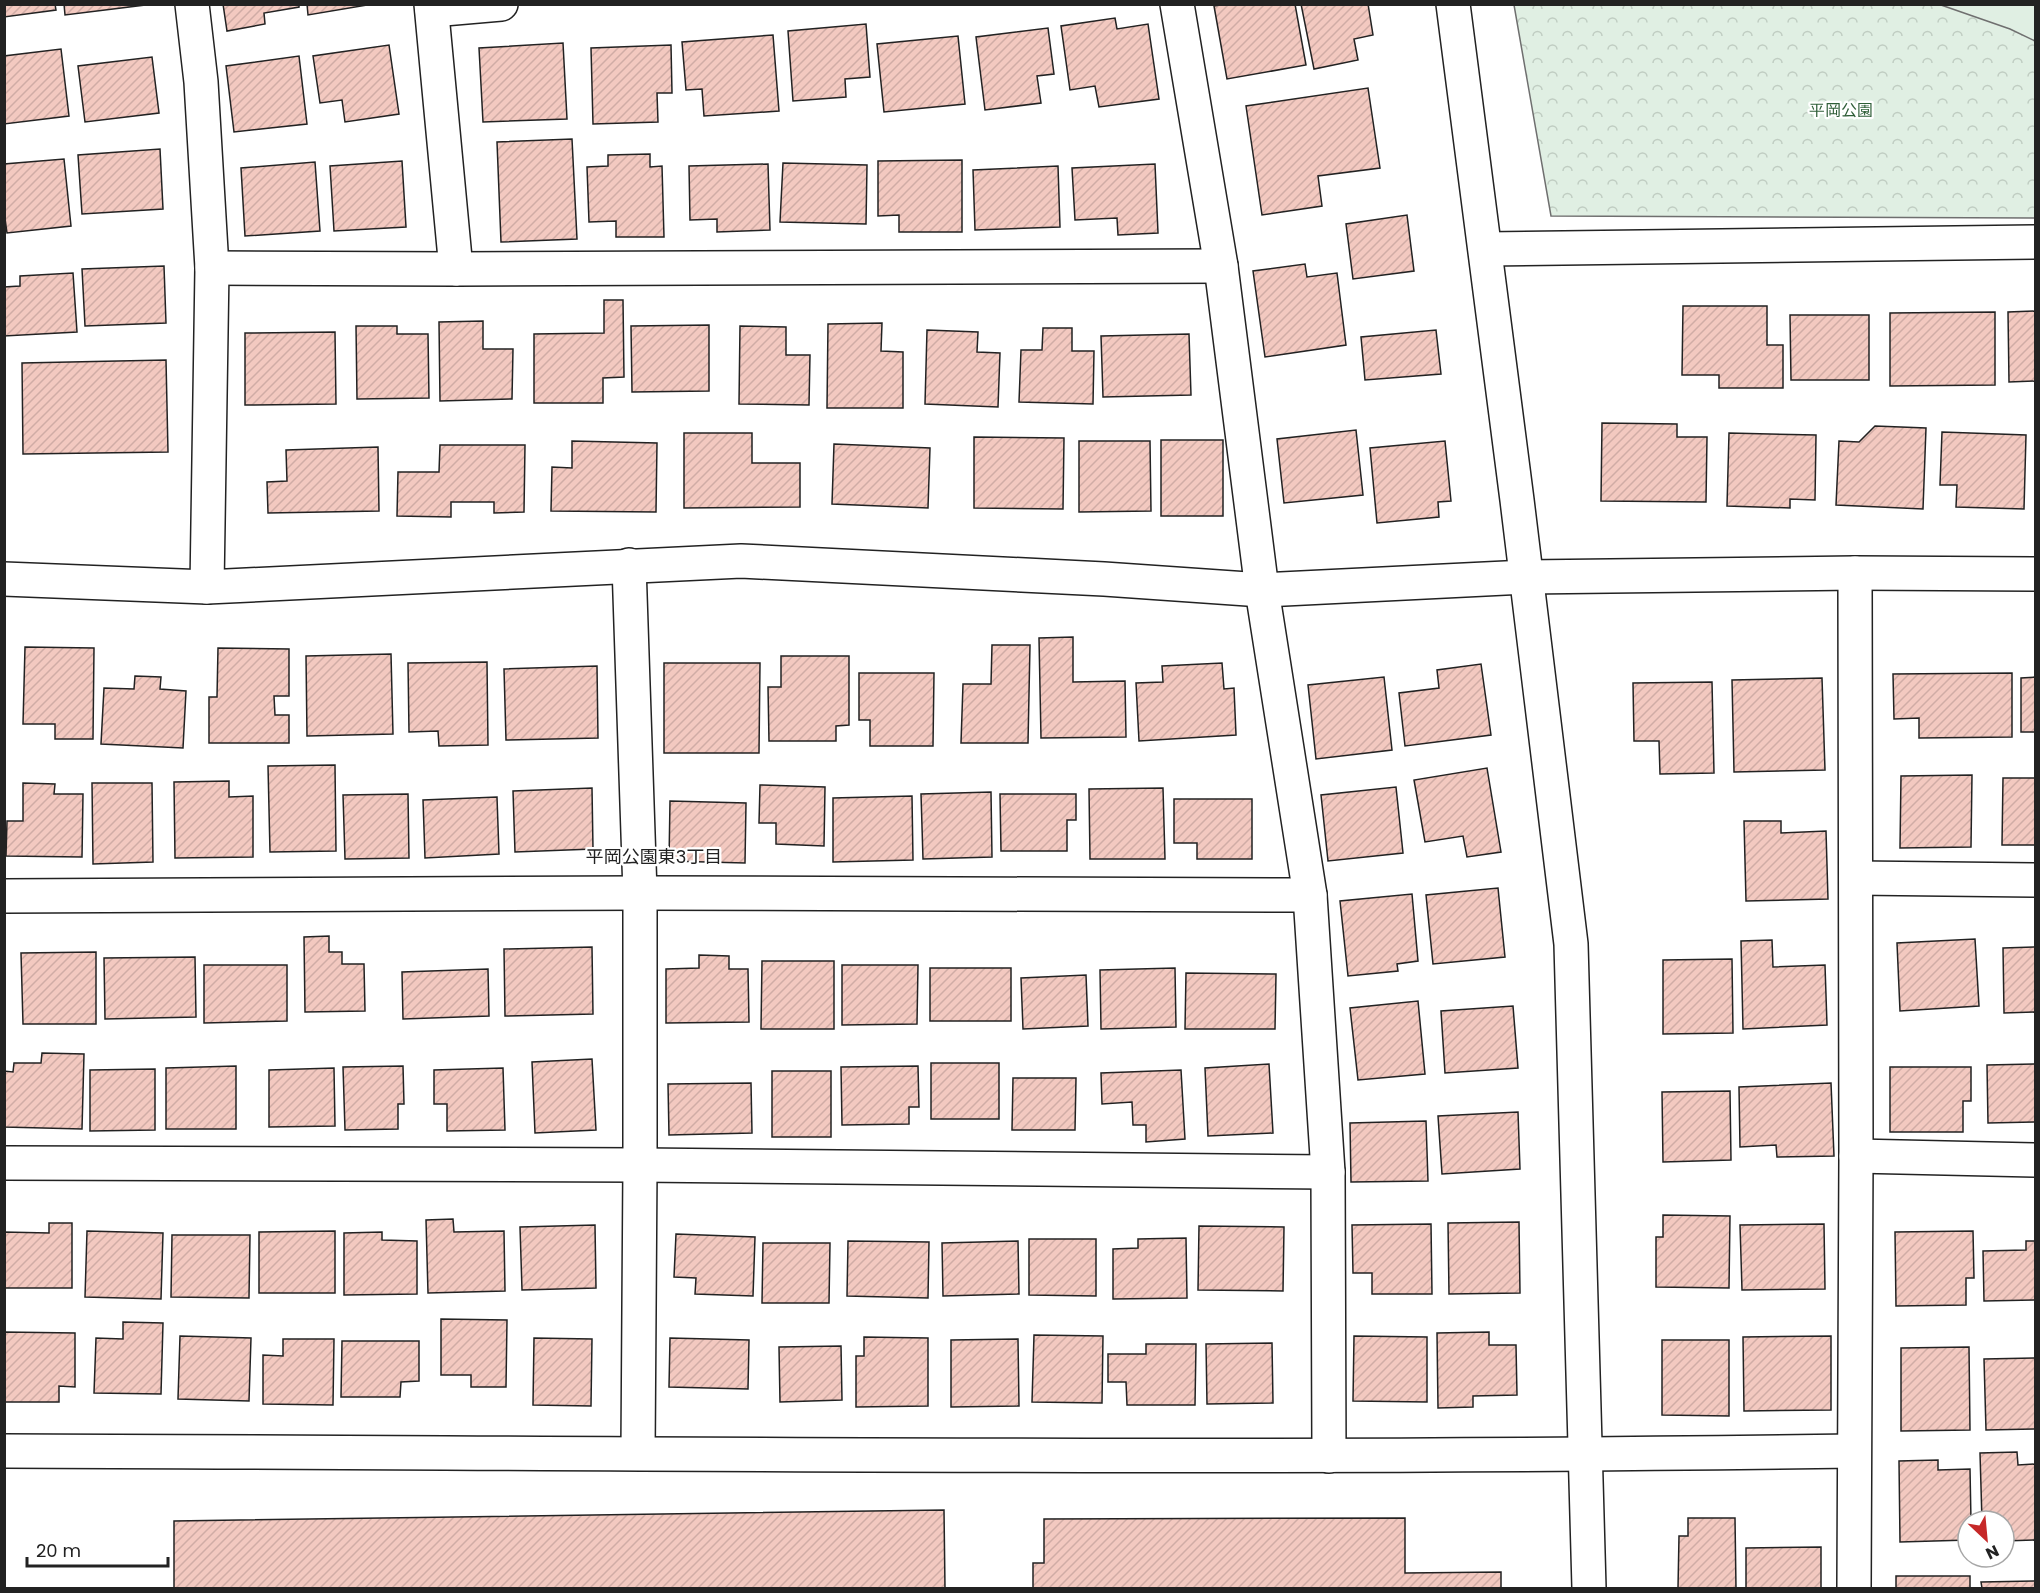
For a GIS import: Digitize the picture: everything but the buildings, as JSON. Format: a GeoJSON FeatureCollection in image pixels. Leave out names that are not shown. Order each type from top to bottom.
{"type":"FeatureCollection","features":[{"type":"Feature","properties":{"kind":"street"},"geometry":{"type":"LineString","coordinates":[[192,4],[201,82],[212,268],[207,587]]}},
{"type":"Feature","properties":{"kind":"street"},"geometry":{"type":"LineString","coordinates":[[456,269],[432,7],[501,4]]}},
{"type":"Feature","properties":{"kind":"street"},"geometry":{"type":"LineString","coordinates":[[1177,4],[1221,266],[1262,590],[1310,895],[1328,1172],[1329,1456]]}},
{"type":"Feature","properties":{"kind":"street"},"geometry":{"type":"LineString","coordinates":[[1453,4],[1486,249],[1571,944],[1589,1588]]}},
{"type":"Feature","properties":{"kind":"street"},"geometry":{"type":"LineString","coordinates":[[1486,249],[2036,242]]}},
{"type":"Feature","properties":{"kind":"street"},"geometry":{"type":"LineString","coordinates":[[212,268],[1221,266]]}},
{"type":"Feature","properties":{"kind":"street"},"geometry":{"type":"LineString","coordinates":[[4,579],[207,587],[629,565],[753,561],[1104,579],[1262,590],[1526,577],[1855,573],[2036,574]]}},
{"type":"Feature","properties":{"kind":"street"},"geometry":{"type":"LineString","coordinates":[[629,565],[639,893],[638,1453]]}},
{"type":"Feature","properties":{"kind":"street"},"geometry":{"type":"LineString","coordinates":[[1854,1588],[1855,573]]}},
{"type":"Feature","properties":{"kind":"street"},"geometry":{"type":"LineString","coordinates":[[1856,878],[2036,880]]}},
{"type":"Feature","properties":{"kind":"street"},"geometry":{"type":"LineString","coordinates":[[4,896],[639,893],[1310,895]]}},
{"type":"Feature","properties":{"kind":"street"},"geometry":{"type":"LineString","coordinates":[[1856,1156],[2036,1160]]}},
{"type":"Feature","properties":{"kind":"street"},"geometry":{"type":"LineString","coordinates":[[4,1163],[640,1165],[1328,1172]]}},
{"type":"Feature","properties":{"kind":"street"},"geometry":{"type":"LineString","coordinates":[[4,1451],[1329,1456],[1854,1451]]}},
{"type":"Feature","properties":{"kind":"green space","name":"平岡公園"},"geometry":{"type":"Polygon","coordinates":[[[1514,5],[2035,5],[2035,218],[1551,216],[1514,5]]]}},
{"type":"Feature","properties":{"kind":"green space"},"geometry":{"type":"Polygon","coordinates":[[[1941,5],[2035,5],[2035,41],[2010,29],[1941,5]]]}},
{"type":"Feature","properties":{"kind":"district","name":"平岡公園東3丁目"},"geometry":{"type":"Point","coordinates":[654,856]}}]}
